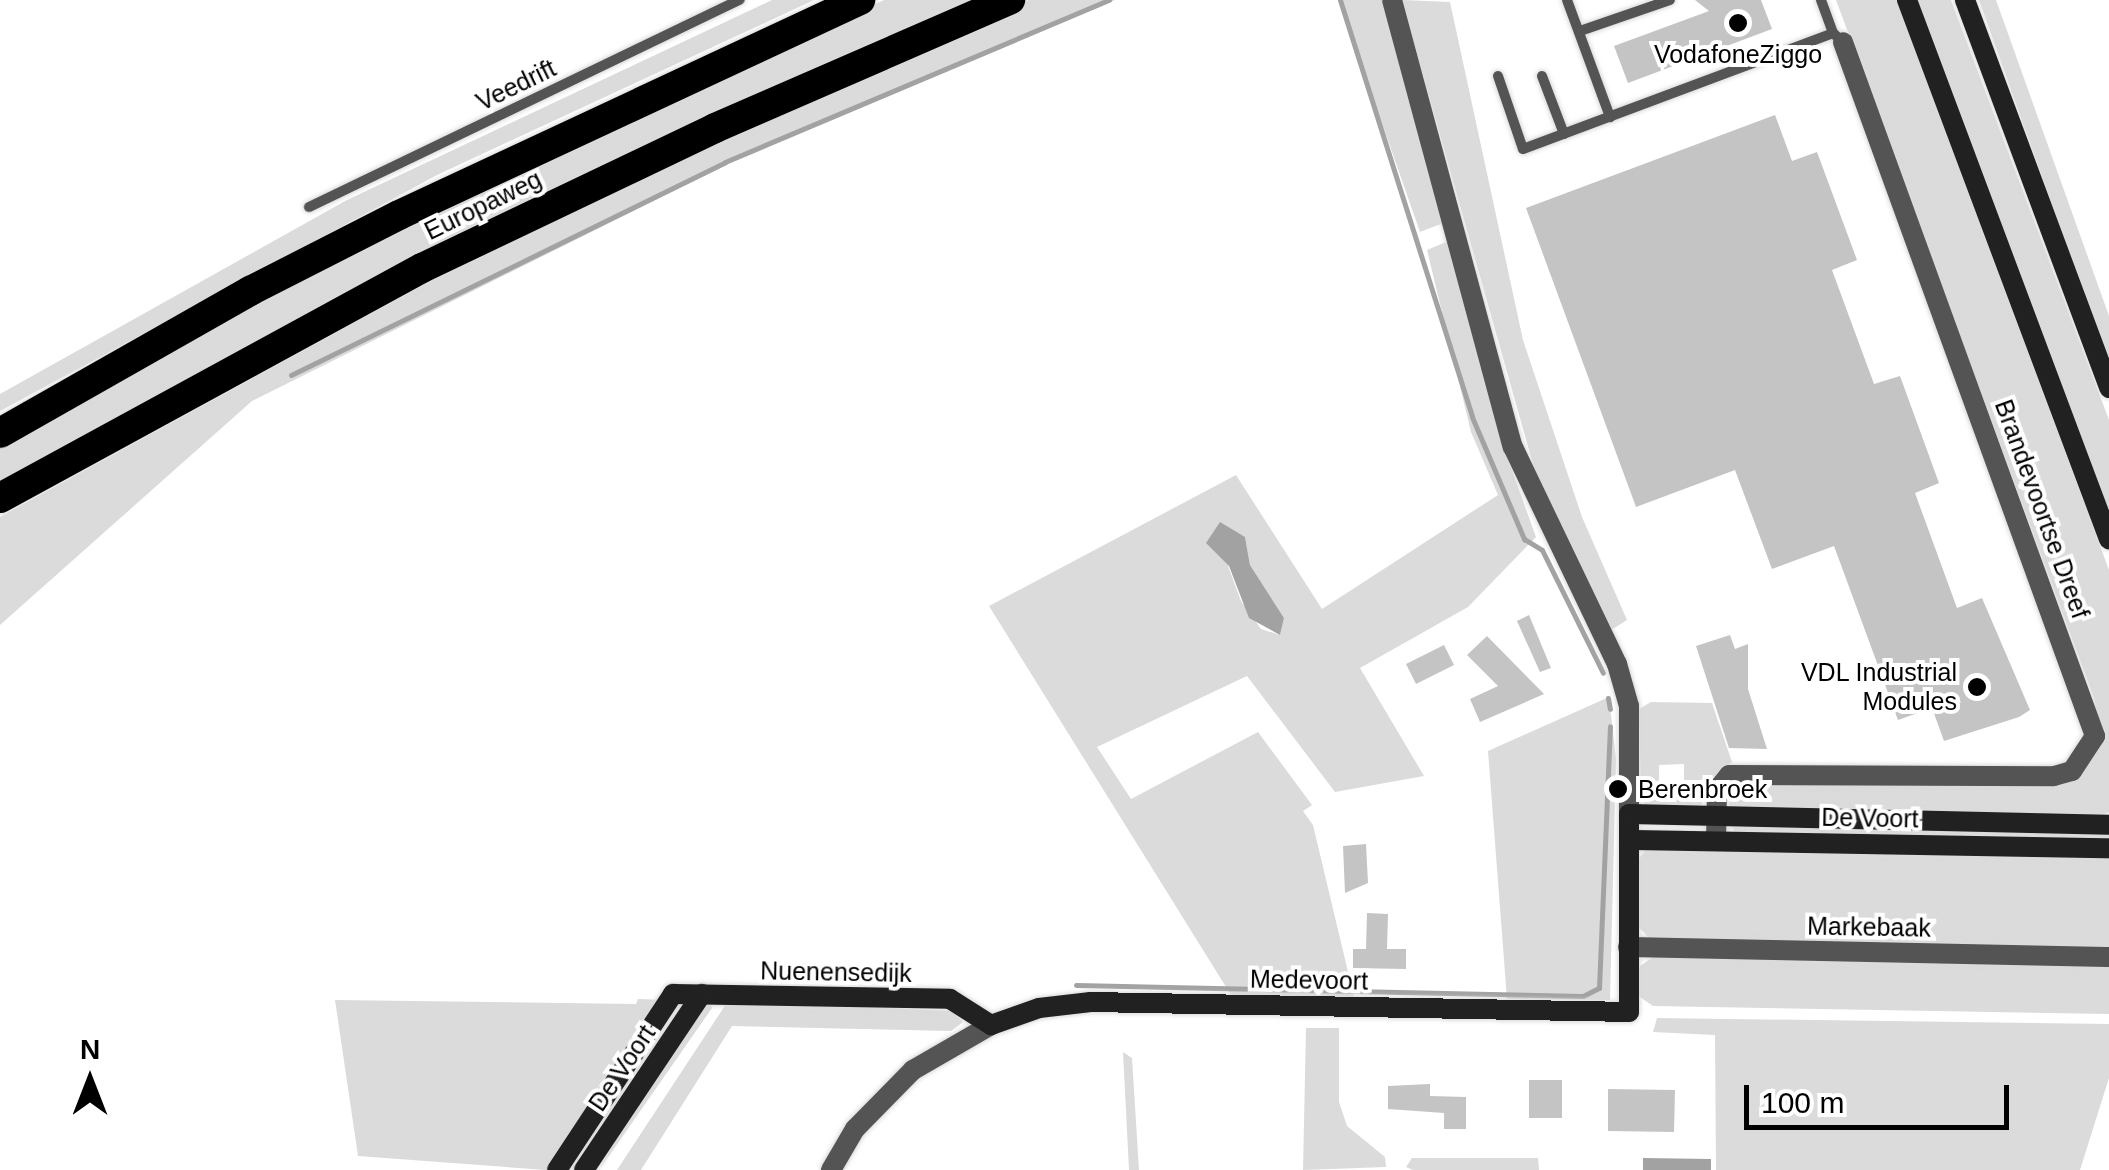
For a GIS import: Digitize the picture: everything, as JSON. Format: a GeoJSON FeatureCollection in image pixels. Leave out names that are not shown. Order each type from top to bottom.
{"type":"FeatureCollection","features":[{"type":"Feature","properties":{"kind":"highway","name":"Europaweg"},"geometry":{"type":"LineString","coordinates":[[0,433],[250,291],[400,215],[860,0]]}},
{"type":"Feature","properties":{"kind":"highway","name":"Europaweg"},"geometry":{"type":"LineString","coordinates":[[0,498],[422,268],[732,120],[1010,0]]}},
{"type":"Feature","properties":{"kind":"street"},"geometry":{"type":"LineString","coordinates":[[1392,0],[1513,448],[1617,664],[1629,706],[1628,947]]}},
{"type":"Feature","properties":{"kind":"street","name":"Brandevoortse Dreef"},"geometry":{"type":"LineString","coordinates":[[1907,0],[2109,539]]}},
{"type":"Feature","properties":{"kind":"street"},"geometry":{"type":"LineString","coordinates":[[1965,0],[2109,388]]}},
{"type":"Feature","properties":{"kind":"street","name":"Brandevoortse Dreef"},"geometry":{"type":"LineString","coordinates":[[1716,830],[1717,790],[1729,775],[2054,776],[2072,771],[2095,736],[1838,38]]}},
{"type":"Feature","properties":{"kind":"street","name":"De Voort"},"geometry":{"type":"LineString","coordinates":[[1630,814],[1716,830],[2109,848]]}},
{"type":"Feature","properties":{"kind":"street","name":"De Voort"},"geometry":{"type":"LineString","coordinates":[[1629,840],[1716,830],[2108,824]]}},
{"type":"Feature","properties":{"kind":"street","name":"Markebaak"},"geometry":{"type":"LineString","coordinates":[[1628,947],[2109,956]]}},
{"type":"Feature","properties":{"kind":"street","name":"Medevoort"},"geometry":{"type":"LineString","coordinates":[[991,1025],[1039,1008],[1091,1002],[1629,1012],[1628,947]]}},
{"type":"Feature","properties":{"kind":"street","name":"De Voort"},"geometry":{"type":"LineString","coordinates":[[557,1170],[673,994]]}},
{"type":"Feature","properties":{"kind":"street","name":"Nuenensedijk"},"geometry":{"type":"LineString","coordinates":[[673,994],[950,999],[991,1025]]}},
{"type":"Feature","properties":{"kind":"street","name":"De Voort"},"geometry":{"type":"LineString","coordinates":[[584,1170],[702,994]]}},
{"type":"Feature","properties":{"kind":"street"},"geometry":{"type":"LineString","coordinates":[[831,1170],[855,1130],[913,1070],[991,1025]]}},
{"type":"Feature","properties":{"kind":"lane","name":"Veedrift"},"geometry":{"type":"LineString","coordinates":[[309,207],[740,0]]}},
{"type":"Feature","properties":{"kind":"lane"},"geometry":{"type":"LineString","coordinates":[[1567,0],[1610,117]]}},
{"type":"Feature","properties":{"kind":"lane"},"geometry":{"type":"LineString","coordinates":[[1580,32],[1670,0]]}},
{"type":"Feature","properties":{"kind":"lane"},"geometry":{"type":"LineString","coordinates":[[1498,76],[1523,149],[1838,38],[1821,0]]}},
{"type":"Feature","properties":{"kind":"lane"},"geometry":{"type":"LineString","coordinates":[[1542,76],[1564,134]]}},
{"type":"Feature","properties":{"kind":"shaded area"},"geometry":{"type":"Polygon","coordinates":[[[772,0],[814,0],[437,175],[0,411],[0,394],[347,200],[772,0]]]}},
{"type":"Feature","properties":{"kind":"shaded area"},"geometry":{"type":"Polygon","coordinates":[[[884,0],[982,0],[357,287],[0,485],[0,444],[348,251],[884,0]]]}},
{"type":"Feature","properties":{"kind":"shaded area"},"geometry":{"type":"Polygon","coordinates":[[[1029,0],[1115,0],[758,149],[252,401],[0,625],[0,517],[423,285],[922,43],[1029,0]]]}},
{"type":"Feature","properties":{"kind":"shaded area"},"geometry":{"type":"Polygon","coordinates":[[[1339,0],[1383,0],[1446,222],[1420,232],[1339,0]]]}},
{"type":"Feature","properties":{"kind":"shaded area"},"geometry":{"type":"Polygon","coordinates":[[[1402,0],[1450,2],[1523,340],[1582,517],[1627,620],[1611,630],[1542,496],[1402,0]]]}},
{"type":"Feature","properties":{"kind":"shaded area"},"geometry":{"type":"Polygon","coordinates":[[[1836,0],[1898,0],[2109,570],[2109,812],[2098,816],[1734,810],[1729,804],[1734,784],[2046,781],[2101,734],[2094,698],[1836,0]]]}},
{"type":"Feature","properties":{"kind":"shaded area"},"geometry":{"type":"Polygon","coordinates":[[[1916,0],[1951,0],[2109,420],[2109,524],[1916,0]]]}},
{"type":"Feature","properties":{"kind":"shaded area"},"geometry":{"type":"Polygon","coordinates":[[[1979,0],[1996,0],[2109,316],[2109,364],[1979,0]]]}},
{"type":"Feature","properties":{"kind":"shaded area"},"geometry":{"type":"Polygon","coordinates":[[[1451,240],[1504,448],[1536,537],[1468,607],[1360,668],[1424,776],[1335,792],[1247,676],[1097,747],[1131,799],[1258,732],[1312,805],[1303,811],[1313,825],[1354,997],[1231,995],[989,606],[1236,475],[1322,609],[1498,495],[1471,432],[1427,250],[1451,240]],[[1245,537],[1228,566],[1241,601],[1261,629],[1280,635],[1284,618],[1250,565],[1245,537]]]}},
{"type":"Feature","properties":{"kind":"shaded area"},"geometry":{"type":"Polygon","coordinates":[[[1220,522],[1245,537],[1250,565],[1284,618],[1280,635],[1249,618],[1229,566],[1206,543],[1220,522]]]}},
{"type":"Feature","properties":{"kind":"shaded area"},"geometry":{"type":"Polygon","coordinates":[[[1609,697],[1616,759],[1610,1000],[1507,999],[1488,751],[1609,697]]]}},
{"type":"Feature","properties":{"kind":"shaded area"},"geometry":{"type":"Polygon","coordinates":[[[1651,702],[1712,703],[1732,762],[1709,780],[1684,780],[1684,764],[1659,765],[1659,788],[1707,788],[1701,807],[1646,806],[1641,798],[1639,709],[1651,702]]]}},
{"type":"Feature","properties":{"kind":"shaded area"},"geometry":{"type":"Polygon","coordinates":[[[1730,824],[2109,828],[2109,841],[1735,832],[1730,824]]]}},
{"type":"Feature","properties":{"kind":"shaded area"},"geometry":{"type":"Polygon","coordinates":[[[1647,848],[2109,850],[2109,949],[1649,938],[1633,921],[1637,861],[1647,848]]]}},
{"type":"Feature","properties":{"kind":"shaded area"},"geometry":{"type":"Polygon","coordinates":[[[1653,957],[2109,966],[2109,1014],[1653,1006],[1637,995],[1639,967],[1653,957]]]}},
{"type":"Feature","properties":{"kind":"shaded area"},"geometry":{"type":"Polygon","coordinates":[[[638,999],[666,1000],[546,1170],[358,1156],[335,1000],[636,1004],[638,999]]]}},
{"type":"Feature","properties":{"kind":"shaded area"},"geometry":{"type":"Polygon","coordinates":[[[728,1001],[953,1011],[963,1022],[951,1031],[732,1026],[641,1170],[617,1170],[728,1001]]]}},
{"type":"Feature","properties":{"kind":"shaded area"},"geometry":{"type":"Polygon","coordinates":[[[710,1002],[712,1008],[599,1170],[655,1071],[692,1016],[710,1002]]]}},
{"type":"Feature","properties":{"kind":"shaded area"},"geometry":{"type":"Polygon","coordinates":[[[1657,1018],[2109,1024],[2109,1078],[2080,1170],[1716,1170],[1715,1035],[1653,1032],[1657,1018]]]}},
{"type":"Feature","properties":{"kind":"shaded area"},"geometry":{"type":"Polygon","coordinates":[[[1306,1028],[1339,1028],[1339,1102],[1347,1126],[1385,1157],[1386,1167],[1303,1170],[1306,1028]]]}},
{"type":"Feature","properties":{"kind":"shaded area"},"geometry":{"type":"Polygon","coordinates":[[[1123,1052],[1132,1058],[1139,1170],[1129,1170],[1123,1052]]]}},
{"type":"Feature","properties":{"kind":"shaded area"},"geometry":{"type":"Polygon","coordinates":[[[1412,1158],[1538,1158],[1539,1170],[1413,1170],[1406,1167],[1412,1158]]]}},
{"type":"Feature","properties":{"kind":"shaded area"},"geometry":{"type":"Polygon","coordinates":[[[1643,1158],[1711,1159],[1711,1170],[1643,1170],[1643,1158]]]}},
{"type":"Feature","properties":{"kind":"building"},"geometry":{"type":"Polygon","coordinates":[[[1695,0],[1761,0],[1772,29],[1628,83],[1614,46],[1709,11],[1695,0]]]}},
{"type":"Feature","properties":{"kind":"building"},"geometry":{"type":"Polygon","coordinates":[[[1775,115],[1792,161],[1817,152],[1857,260],[1832,270],[1874,384],[1900,376],[1939,483],[1915,493],[1957,608],[1982,598],[2030,710],[2019,717],[1944,741],[1932,708],[1898,720],[1834,546],[1772,569],[1735,470],[1636,507],[1526,208],[1775,115]]]}},
{"type":"Feature","properties":{"kind":"building"},"geometry":{"type":"Polygon","coordinates":[[[1529,615],[1551,668],[1540,672],[1517,621],[1529,615]]]}},
{"type":"Feature","properties":{"kind":"building"},"geometry":{"type":"Polygon","coordinates":[[[1730,635],[1735,649],[1748,644],[1748,689],[1767,749],[1729,748],[1696,646],[1730,635]]]}},
{"type":"Feature","properties":{"kind":"building"},"geometry":{"type":"Polygon","coordinates":[[[1487,636],[1544,694],[1480,722],[1470,699],[1498,686],[1467,655],[1487,636]]]}},
{"type":"Feature","properties":{"kind":"building"},"geometry":{"type":"Polygon","coordinates":[[[1444,645],[1454,665],[1416,684],[1406,664],[1444,645]]]}},
{"type":"Feature","properties":{"kind":"building"},"geometry":{"type":"Polygon","coordinates":[[[1366,844],[1368,883],[1345,893],[1343,846],[1366,844]]]}},
{"type":"Feature","properties":{"kind":"building"},"geometry":{"type":"Polygon","coordinates":[[[1367,913],[1388,914],[1387,949],[1406,949],[1406,969],[1353,968],[1353,949],[1366,949],[1367,913]]]}},
{"type":"Feature","properties":{"kind":"building"},"geometry":{"type":"Polygon","coordinates":[[[1529,1080],[1562,1080],[1562,1118],[1529,1118],[1529,1080]]]}},
{"type":"Feature","properties":{"kind":"building"},"geometry":{"type":"Polygon","coordinates":[[[1430,1084],[1430,1096],[1466,1097],[1466,1129],[1444,1129],[1444,1113],[1388,1109],[1388,1086],[1430,1084]]]}},
{"type":"Feature","properties":{"kind":"building"},"geometry":{"type":"Polygon","coordinates":[[[1608,1089],[1675,1090],[1674,1132],[1608,1131],[1608,1089]]]}},
{"type":"Feature","properties":{"kind":"waterway"},"geometry":{"type":"LineString","coordinates":[[291,375],[725,162],[1109,0]]}},
{"type":"Feature","properties":{"kind":"waterway"},"geometry":{"type":"LineString","coordinates":[[1340,0],[1472,417],[1524,539],[1542,550],[1603,673]]}},
{"type":"Feature","properties":{"kind":"waterway"},"geometry":{"type":"LineString","coordinates":[[1608,698],[1610,709]]}},
{"type":"Feature","properties":{"kind":"waterway"},"geometry":{"type":"LineString","coordinates":[[1076,985],[1583,996],[1599,988],[1610,726]]}},
{"type":"Feature","properties":{"kind":"place","name":"VodafoneZiggo"},"geometry":{"type":"Point","coordinates":[1738,23]}},
{"type":"Feature","properties":{"kind":"place","name":"VDL Industrial Modules"},"geometry":{"type":"Point","coordinates":[1977,687]}},
{"type":"Feature","properties":{"kind":"place","name":"Berenbroek"},"geometry":{"type":"Point","coordinates":[1618,789]}}]}
